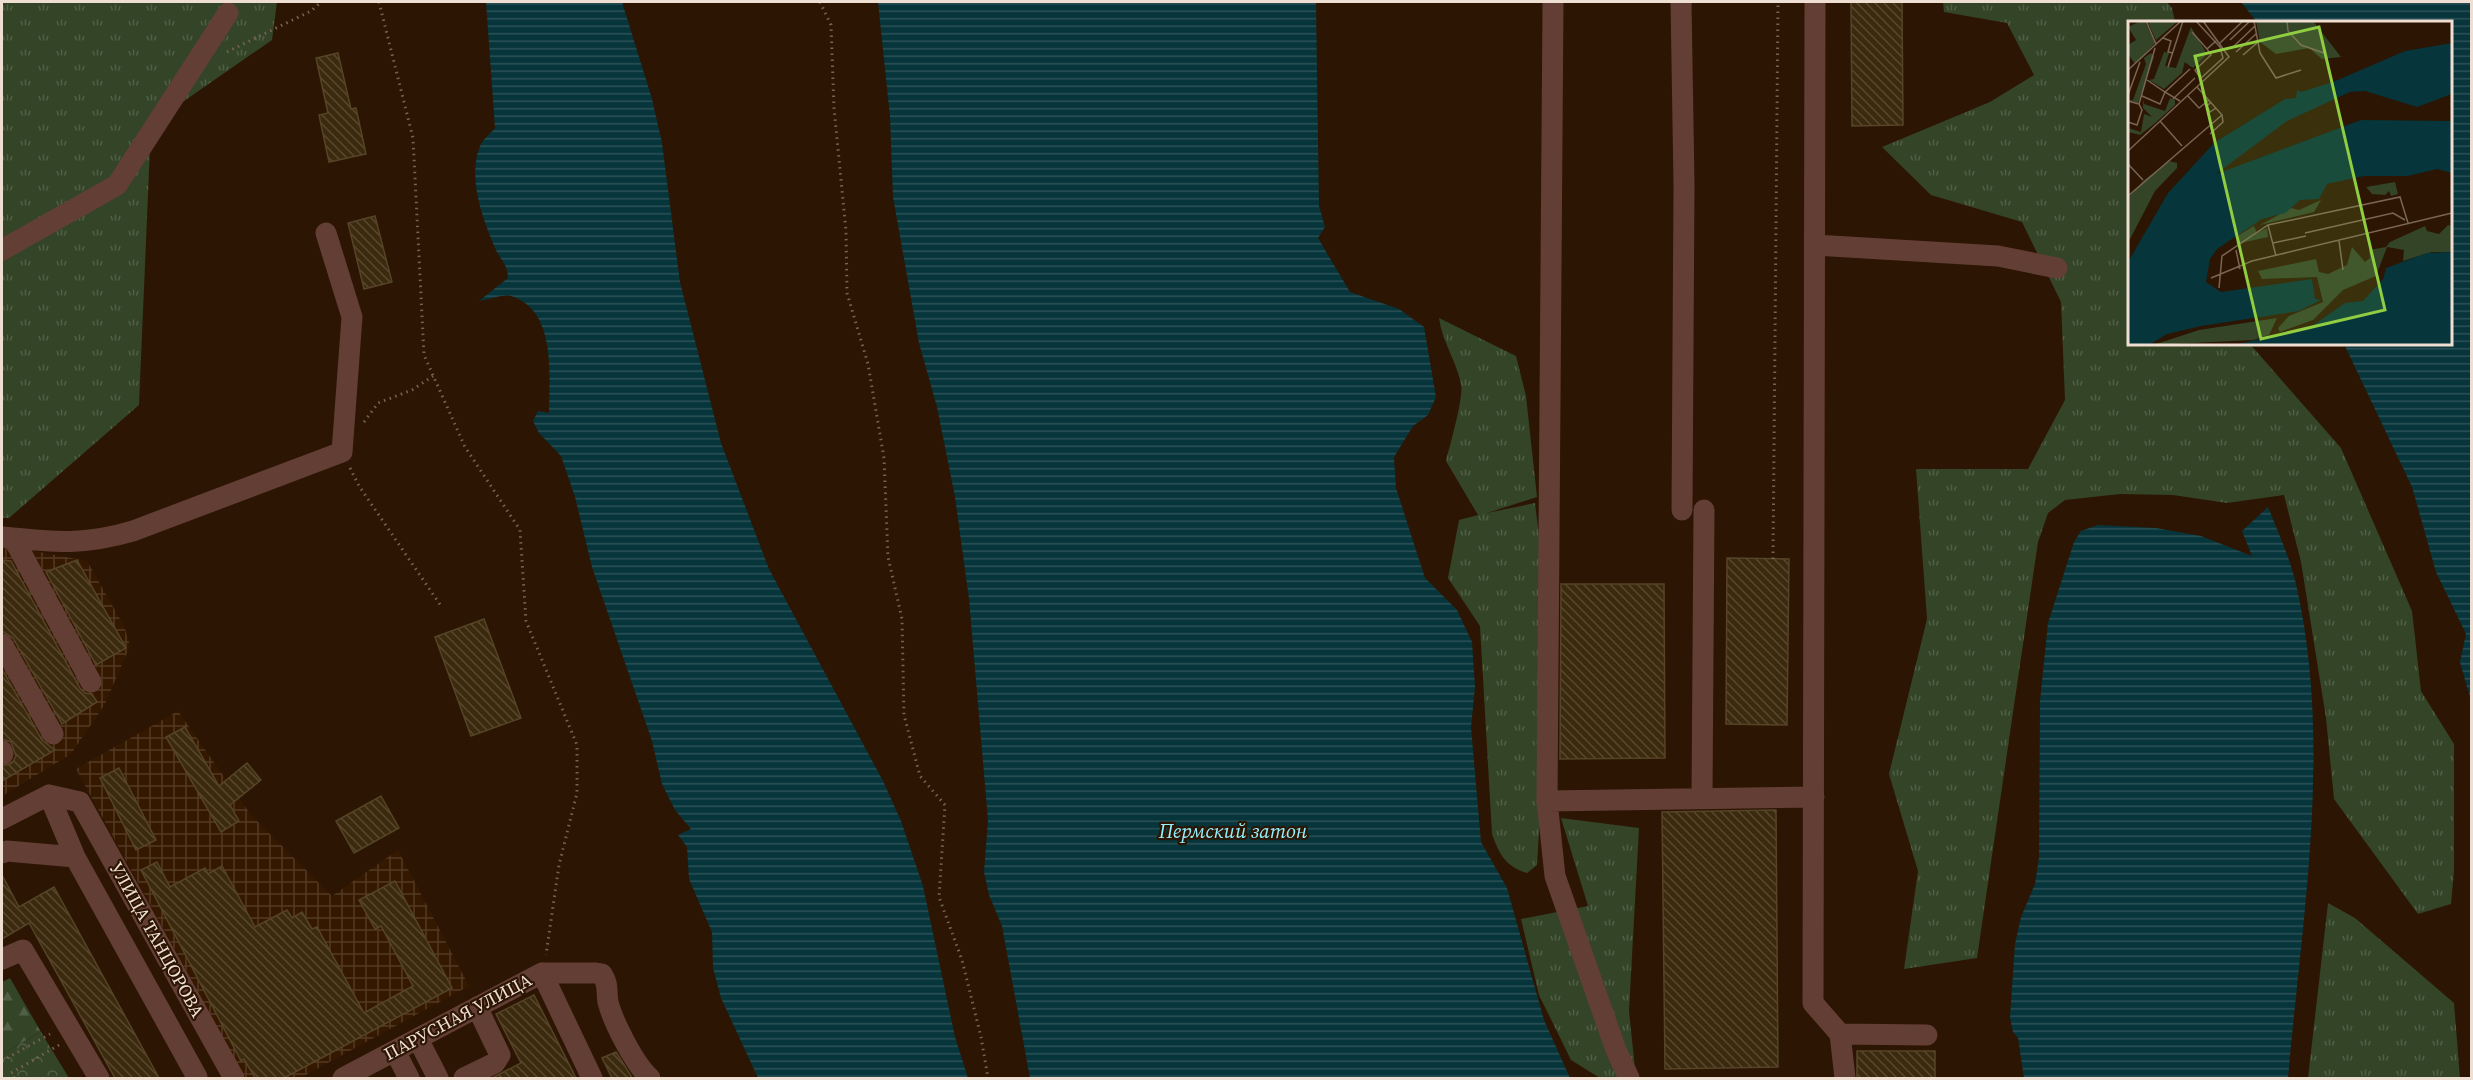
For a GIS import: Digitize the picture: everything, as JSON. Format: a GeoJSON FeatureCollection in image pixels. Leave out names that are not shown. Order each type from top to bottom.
{"type":"FeatureCollection","features":[{"type":"Feature","properties":{"kind":"street"},"geometry":{"type":"LineString","coordinates":[[1553,2],[1547,801],[1555,876],[1616,1050],[1629,1078]]}},
{"type":"Feature","properties":{"kind":"street"},"geometry":{"type":"LineString","coordinates":[[1681,2],[1684,184],[1682,510]]}},
{"type":"Feature","properties":{"kind":"street"},"geometry":{"type":"LineString","coordinates":[[1815,2],[1814,1003],[1840,1034],[1845,1078]]}},
{"type":"Feature","properties":{"kind":"street"},"geometry":{"type":"LineString","coordinates":[[2,249],[117,185],[228,13]]}},
{"type":"Feature","properties":{"kind":"street"},"geometry":{"type":"LineString","coordinates":[[7,538],[58,543],[99,541],[133,531],[342,452],[352,317],[326,233]]}},
{"type":"Feature","properties":{"kind":"street"},"geometry":{"type":"LineString","coordinates":[[1815,245],[1998,256],[2057,268]]}},
{"type":"Feature","properties":{"kind":"street"},"geometry":{"type":"LineString","coordinates":[[1702,798],[1704,510]]}},
{"type":"Feature","properties":{"kind":"street"},"geometry":{"type":"LineString","coordinates":[[7,538],[91,682]]}},
{"type":"Feature","properties":{"kind":"street"},"geometry":{"type":"LineString","coordinates":[[2,644],[53,734]]}},
{"type":"Feature","properties":{"kind":"street"},"geometry":{"type":"LineString","coordinates":[[2,819],[49,795],[75,856],[195,1078],[234,1078]]}},
{"type":"Feature","properties":{"kind":"street","name":"УЛИЦА ТАНЦОРОВА"},"geometry":{"type":"LineString","coordinates":[[49,795],[80,802],[234,1078]]}},
{"type":"Feature","properties":{"kind":"street"},"geometry":{"type":"LineString","coordinates":[[1547,801],[1814,797]]}},
{"type":"Feature","properties":{"kind":"street"},"geometry":{"type":"LineString","coordinates":[[2,853],[7,851],[75,856]]}},
{"type":"Feature","properties":{"kind":"street"},"geometry":{"type":"LineString","coordinates":[[2,959],[23,950],[99,1078]]}},
{"type":"Feature","properties":{"kind":"street"},"geometry":{"type":"LineString","coordinates":[[592,1078],[542,973],[602,975],[608,982],[608,1001],[612,1012],[641,1070],[650,1078]]}},
{"type":"Feature","properties":{"kind":"street","name":"ПАРУСНАЯ УЛИЦА"},"geometry":{"type":"LineString","coordinates":[[349,1077],[542,973]]}},
{"type":"Feature","properties":{"kind":"street"},"geometry":{"type":"LineString","coordinates":[[464,1078],[495,1063],[500,1055],[477,1008]]}},
{"type":"Feature","properties":{"kind":"street"},"geometry":{"type":"LineString","coordinates":[[1840,1034],[1927,1035]]}},
{"type":"Feature","properties":{"kind":"street"},"geometry":{"type":"LineString","coordinates":[[418,1039],[438,1078]]}},
{"type":"Feature","properties":{"kind":"street"},"geometry":{"type":"LineString","coordinates":[[395,1051],[409,1078]]}},
{"type":"Feature","properties":{"kind":"path"},"geometry":{"type":"LineString","coordinates":[[378,2],[413,138],[424,355],[465,447],[520,530],[526,621],[577,745],[577,793],[559,865],[552,923],[542,973]]}},
{"type":"Feature","properties":{"kind":"path"},"geometry":{"type":"LineString","coordinates":[[820,2],[831,25],[834,108],[846,231],[847,293],[868,364],[884,458],[888,556],[902,619],[904,715],[920,776],[945,805],[939,897],[962,960],[981,1037],[988,1078]]}},
{"type":"Feature","properties":{"kind":"path"},"geometry":{"type":"LineString","coordinates":[[1773,559],[1778,2]]}},
{"type":"Feature","properties":{"kind":"path"},"geometry":{"type":"LineString","coordinates":[[360,427],[378,403],[412,390],[433,376]]}},
{"type":"Feature","properties":{"kind":"path"},"geometry":{"type":"LineString","coordinates":[[342,452],[359,486],[441,606]]}},
{"type":"Feature","properties":{"kind":"path"},"geometry":{"type":"LineString","coordinates":[[2,1061],[71,1030]]}},
{"type":"Feature","properties":{"kind":"path"},"geometry":{"type":"LineString","coordinates":[[14,1078],[11,1073],[71,1030]]}},
{"type":"Feature","properties":{"kind":"shaded area"},"geometry":{"type":"Polygon","coordinates":[[[2,545],[87,561],[124,626],[130,646],[105,704],[71,754],[2,796],[2,545]]]}},
{"type":"Feature","properties":{"kind":"shaded area"},"geometry":{"type":"Polygon","coordinates":[[[178,711],[251,815],[332,896],[398,850],[469,986],[300,1078],[245,1078],[76,769],[178,711]]]}},
{"type":"Feature","properties":{"kind":"green space"},"geometry":{"type":"Polygon","coordinates":[[[5,2],[277,2],[272,40],[151,124],[139,405],[9,518],[2,518],[2,4],[5,2]]]}},
{"type":"Feature","properties":{"kind":"green space"},"geometry":{"type":"Polygon","coordinates":[[[1943,2],[2167,2],[2172,8],[2175,21],[2128,21],[2128,345],[2251,345],[2341,448],[2412,611],[2421,691],[2454,744],[2454,871],[2451,904],[2418,914],[2334,799],[2326,718],[2301,562],[2284,495],[2227,503],[2173,495],[2120,494],[2065,500],[2048,513],[2038,542],[1977,958],[1904,969],[1918,871],[1889,774],[1927,619],[1916,469],[2028,469],[2065,400],[2061,302],[2022,222],[1931,195],[1882,147],[1990,102],[2034,75],[2007,23],[1944,12],[1943,2]]]}},
{"type":"Feature","properties":{"kind":"green space"},"geometry":{"type":"Polygon","coordinates":[[[1439,318],[1516,356],[1526,396],[1537,497],[1487,513],[1535,503],[1551,632],[1537,865],[1527,873],[1504,859],[1492,834],[1480,626],[1448,578],[1459,520],[1478,515],[1446,461],[1456,421],[1461,384],[1439,318]]]}},
{"type":"Feature","properties":{"kind":"green space"},"geometry":{"type":"Polygon","coordinates":[[[1561,818],[1639,828],[1629,1011],[1636,1078],[1600,1078],[1571,1060],[1539,995],[1521,919],[1588,906],[1561,818]]]}},
{"type":"Feature","properties":{"kind":"green space"},"geometry":{"type":"Polygon","coordinates":[[[2328,903],[2355,918],[2454,1003],[2460,1078],[2308,1078],[2328,903]]]}},
{"type":"Feature","properties":{"kind":"green space"},"geometry":{"type":"Polygon","coordinates":[[[10,978],[41,1032],[2,1054],[2,982],[10,978]]]}},
{"type":"Feature","properties":{"kind":"green space"},"geometry":{"type":"Polygon","coordinates":[[[41,1032],[69,1078],[2,1078],[2,1054],[41,1032]]]}},
{"type":"Feature","properties":{"kind":"water"},"geometry":{"type":"Polygon","coordinates":[[[486,2],[622,2],[652,99],[662,143],[680,282],[721,443],[769,569],[883,781],[901,821],[923,886],[955,1037],[968,1078],[758,1078],[721,998],[713,968],[712,932],[689,879],[687,847],[678,835],[691,829],[675,810],[662,784],[652,741],[592,567],[575,497],[561,456],[539,433],[533,421],[538,411],[549,413],[549,363],[543,329],[536,315],[526,304],[511,296],[499,296],[479,301],[508,278],[506,266],[486,226],[476,185],[476,158],[480,146],[495,128],[486,2]]]}},
{"type":"Feature","properties":{"kind":"water","name":"Пермский затон"},"geometry":{"type":"Polygon","coordinates":[[[878,2],[1316,2],[1319,206],[1325,227],[1318,238],[1350,292],[1399,309],[1424,327],[1436,397],[1428,415],[1413,426],[1394,457],[1396,488],[1425,578],[1457,610],[1472,642],[1475,687],[1471,727],[1481,842],[1507,888],[1544,1020],[1570,1078],[1030,1078],[1002,926],[989,895],[984,872],[988,820],[969,599],[955,497],[937,407],[919,343],[893,197],[890,117],[878,2]]]}},
{"type":"Feature","properties":{"kind":"water"},"geometry":{"type":"Polygon","coordinates":[[[2241,2],[2471,2],[2471,701],[2460,662],[2466,634],[2436,572],[2412,487],[2344,345],[2452,345],[2452,21],[2256,21],[2241,2]]]}},
{"type":"Feature","properties":{"kind":"water"},"geometry":{"type":"Polygon","coordinates":[[[2268,507],[2296,584],[2307,645],[2312,706],[2311,831],[2288,1078],[2024,1078],[2018,1038],[2013,1032],[2010,1018],[2015,944],[2021,917],[2035,884],[2039,857],[2040,701],[2048,623],[2074,542],[2081,531],[2098,525],[2156,528],[2201,536],[2252,556],[2242,531],[2268,507]]]}},
{"type":"Feature","properties":{"kind":"building"},"geometry":{"type":"Polygon","coordinates":[[[1851,2],[1902,2],[1903,125],[1852,126],[1851,2]]]}},
{"type":"Feature","properties":{"kind":"building"},"geometry":{"type":"Polygon","coordinates":[[[338,53],[351,109],[356,108],[366,154],[329,162],[319,115],[328,113],[316,58],[338,53]]]}},
{"type":"Feature","properties":{"kind":"building"},"geometry":{"type":"Polygon","coordinates":[[[375,216],[392,282],[364,289],[348,223],[375,216]]]}},
{"type":"Feature","properties":{"kind":"building"},"geometry":{"type":"Polygon","coordinates":[[[1727,558],[1789,559],[1787,725],[1726,724],[1727,558]]]}},
{"type":"Feature","properties":{"kind":"building"},"geometry":{"type":"Polygon","coordinates":[[[2,560],[11,561],[80,688],[85,693],[92,694],[97,702],[62,724],[13,638],[2,631],[2,560]]]}},
{"type":"Feature","properties":{"kind":"building"},"geometry":{"type":"Polygon","coordinates":[[[77,560],[126,648],[96,665],[46,572],[77,560]]]}},
{"type":"Feature","properties":{"kind":"building"},"geometry":{"type":"Polygon","coordinates":[[[1561,584],[1664,584],[1665,758],[1560,759],[1561,584]]]}},
{"type":"Feature","properties":{"kind":"building"},"geometry":{"type":"Polygon","coordinates":[[[484,619],[521,718],[471,736],[435,637],[484,619]]]}},
{"type":"Feature","properties":{"kind":"building"},"geometry":{"type":"Polygon","coordinates":[[[2,669],[42,740],[55,750],[2,781],[2,766],[12,763],[16,756],[11,742],[2,739],[2,669]]]}},
{"type":"Feature","properties":{"kind":"building"},"geometry":{"type":"Polygon","coordinates":[[[185,727],[219,786],[247,763],[261,780],[230,805],[239,821],[221,832],[166,737],[185,727]]]}},
{"type":"Feature","properties":{"kind":"building"},"geometry":{"type":"Polygon","coordinates":[[[119,768],[156,840],[136,850],[100,778],[119,768]]]}},
{"type":"Feature","properties":{"kind":"building"},"geometry":{"type":"Polygon","coordinates":[[[381,796],[399,828],[354,853],[336,821],[381,796]]]}},
{"type":"Feature","properties":{"kind":"building"},"geometry":{"type":"Polygon","coordinates":[[[1776,810],[1778,1067],[1665,1069],[1662,812],[1776,810]]]}},
{"type":"Feature","properties":{"kind":"building"},"geometry":{"type":"Polygon","coordinates":[[[157,862],[170,887],[205,868],[208,874],[222,866],[255,927],[287,910],[292,918],[302,912],[312,929],[317,927],[364,1013],[413,986],[381,926],[375,929],[359,900],[395,881],[452,988],[284,1078],[255,1078],[244,1059],[241,1061],[141,870],[157,862]]]}},
{"type":"Feature","properties":{"kind":"building"},"geometry":{"type":"Polygon","coordinates":[[[2,875],[19,907],[54,887],[159,1078],[115,1078],[29,923],[2,939],[2,875]]]}},
{"type":"Feature","properties":{"kind":"building"},"geometry":{"type":"Polygon","coordinates":[[[534,995],[576,1078],[492,1078],[521,1063],[496,1014],[534,995]]]}},
{"type":"Feature","properties":{"kind":"building"},"geometry":{"type":"Polygon","coordinates":[[[1857,1051],[1935,1051],[1935,1078],[1857,1078],[1857,1051]]]}},
{"type":"Feature","properties":{"kind":"building"},"geometry":{"type":"Polygon","coordinates":[[[616,1052],[632,1078],[612,1078],[602,1058],[616,1052]]]}}]}
